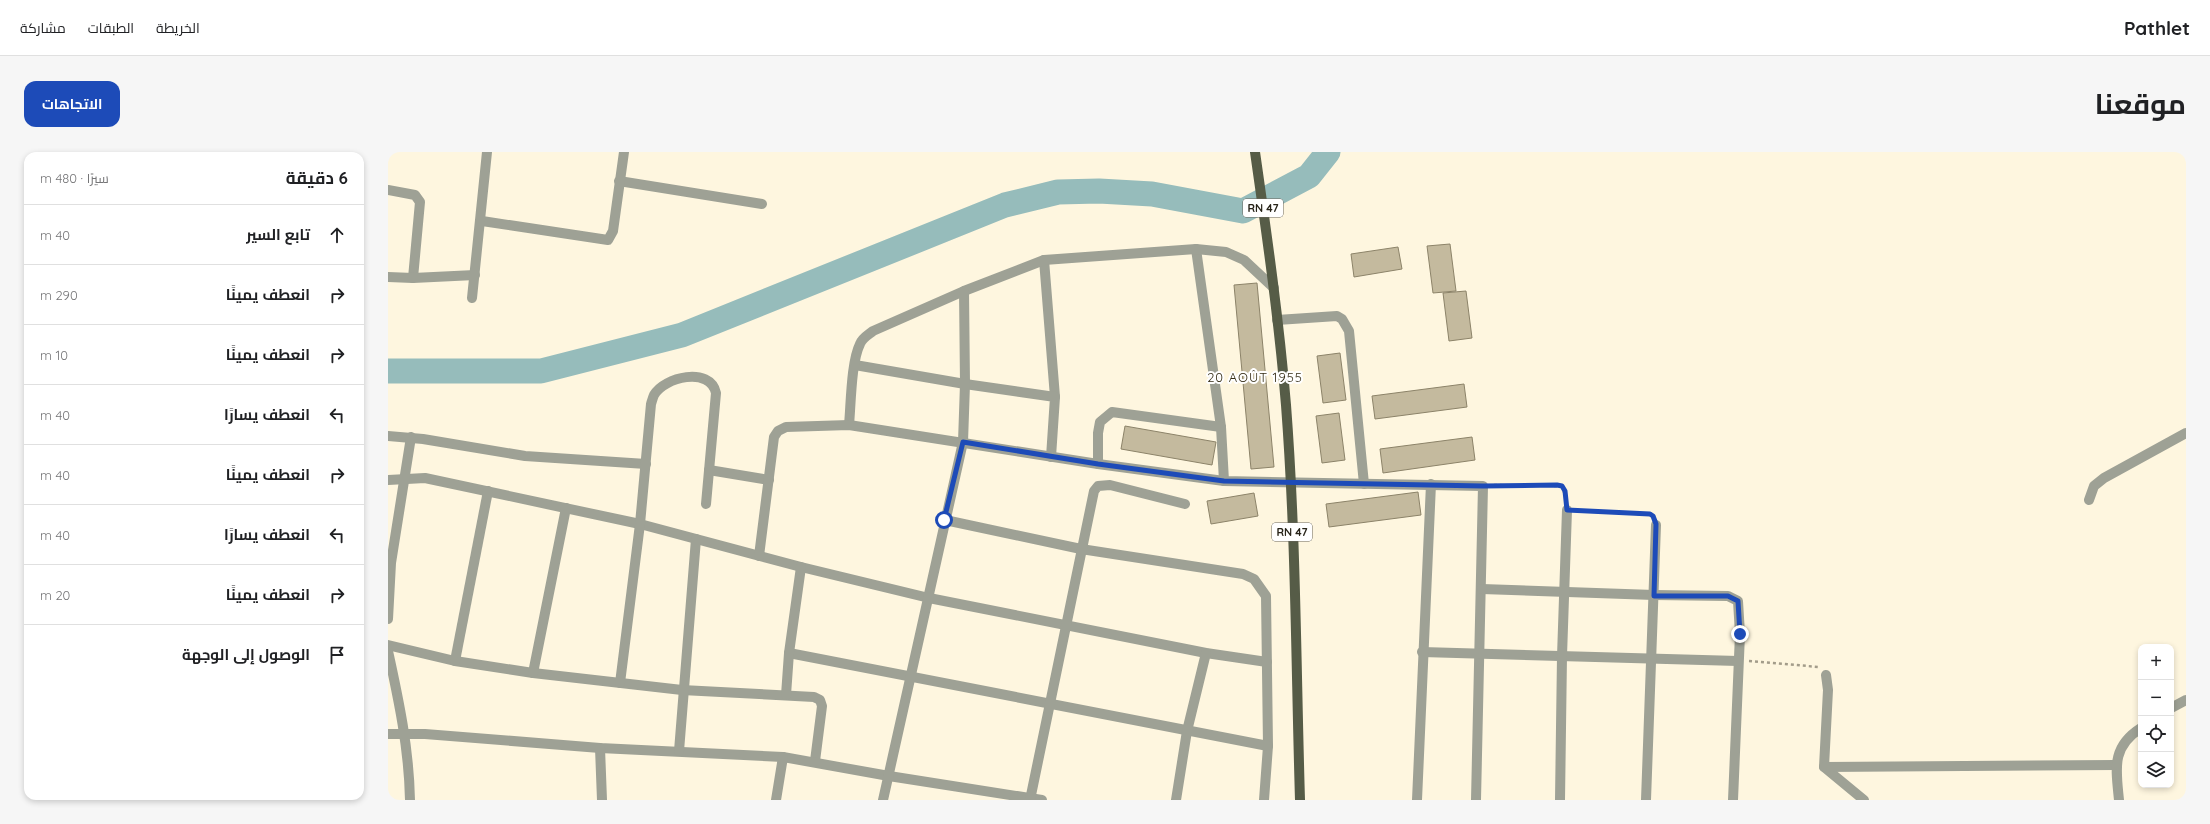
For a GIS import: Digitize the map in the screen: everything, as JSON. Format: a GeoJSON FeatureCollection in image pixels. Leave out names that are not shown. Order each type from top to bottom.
{"type":"FeatureCollection","features":[{"type":"Feature","properties":{"kind":"main road","name":"RN 47"},"geometry":{"type":"LineString","coordinates":[[1256,152],[1274,288],[1291,483],[1300,800]]}},
{"type":"Feature","properties":{"kind":"street"},"geometry":{"type":"LineString","coordinates":[[472,298],[482,221],[487,152]]}},
{"type":"Feature","properties":{"kind":"street"},"geometry":{"type":"LineString","coordinates":[[482,221],[608,240],[613,232],[624,152]]}},
{"type":"Feature","properties":{"kind":"street"},"geometry":{"type":"LineString","coordinates":[[619,181],[762,204]]}},
{"type":"Feature","properties":{"kind":"street"},"geometry":{"type":"LineString","coordinates":[[388,190],[415,195],[420,202],[413,278]]}},
{"type":"Feature","properties":{"kind":"street"},"geometry":{"type":"LineString","coordinates":[[1196,249],[1221,427],[1224,481]]}},
{"type":"Feature","properties":{"kind":"street"},"geometry":{"type":"LineString","coordinates":[[849,425],[854,365],[860,343],[864,337],[873,331],[964,291],[1044,260],[1196,249],[1226,252],[1244,260],[1274,288]]}},
{"type":"Feature","properties":{"kind":"street"},"geometry":{"type":"LineString","coordinates":[[1044,260],[1055,397],[1051,457]]}},
{"type":"Feature","properties":{"kind":"street"},"geometry":{"type":"LineString","coordinates":[[388,277],[413,278],[475,275]]}},
{"type":"Feature","properties":{"kind":"street"},"geometry":{"type":"LineString","coordinates":[[883,800],[912,677],[944,520],[963,442],[966,384],[964,291]]}},
{"type":"Feature","properties":{"kind":"street"},"geometry":{"type":"LineString","coordinates":[[1277,320],[1337,316],[1342,320],[1349,331],[1364,484]]}},
{"type":"Feature","properties":{"kind":"street"},"geometry":{"type":"LineString","coordinates":[[854,365],[1055,397]]}},
{"type":"Feature","properties":{"kind":"street"},"geometry":{"type":"LineString","coordinates":[[620,683],[640,524],[651,404],[654,394],[676,380],[702,377],[711,382],[716,393],[706,504]]}},
{"type":"Feature","properties":{"kind":"street"},"geometry":{"type":"LineString","coordinates":[[1098,464],[1098,433],[1100,422],[1112,412],[1221,427]]}},
{"type":"Feature","properties":{"kind":"street"},"geometry":{"type":"LineString","coordinates":[[759,556],[774,437],[778,431],[786,427],[849,425],[1051,457],[1224,481],[1483,486],[1482,589],[1476,800]]}},
{"type":"Feature","properties":{"kind":"street"},"geometry":{"type":"LineString","coordinates":[[2089,500],[2094,486],[2104,478],[2186,432]]}},
{"type":"Feature","properties":{"kind":"street"},"geometry":{"type":"LineString","coordinates":[[388,436],[411,437],[525,456],[646,464]]}},
{"type":"Feature","properties":{"kind":"street"},"geometry":{"type":"LineString","coordinates":[[388,619],[390,563],[406,478],[411,437]]}},
{"type":"Feature","properties":{"kind":"street"},"geometry":{"type":"LineString","coordinates":[[709,470],[768,480]]}},
{"type":"Feature","properties":{"kind":"street"},"geometry":{"type":"LineString","coordinates":[[388,480],[425,478],[640,524],[801,567],[929,598],[1067,627],[1206,653],[1267,662]]}},
{"type":"Feature","properties":{"kind":"street"},"geometry":{"type":"LineString","coordinates":[[1418,800],[1422,652],[1430,484]]}},
{"type":"Feature","properties":{"kind":"street"},"geometry":{"type":"LineString","coordinates":[[1030,799],[1067,627],[1092,495],[1098,486],[1110,485],[1185,504]]}},
{"type":"Feature","properties":{"kind":"street"},"geometry":{"type":"LineString","coordinates":[[455,661],[488,492]]}},
{"type":"Feature","properties":{"kind":"street"},"geometry":{"type":"LineString","coordinates":[[533,674],[566,508]]}},
{"type":"Feature","properties":{"kind":"street"},"geometry":{"type":"LineString","coordinates":[[1560,800],[1562,656],[1567,510]]}},
{"type":"Feature","properties":{"kind":"street"},"geometry":{"type":"LineString","coordinates":[[944,520],[1081,549],[1243,574],[1254,579],[1266,596],[1268,746],[1264,800]]}},
{"type":"Feature","properties":{"kind":"street"},"geometry":{"type":"LineString","coordinates":[[1646,800],[1656,524]]}},
{"type":"Feature","properties":{"kind":"street"},"geometry":{"type":"LineString","coordinates":[[678,751],[696,539]]}},
{"type":"Feature","properties":{"kind":"street"},"geometry":{"type":"LineString","coordinates":[[786,695],[789,653],[801,567]]}},
{"type":"Feature","properties":{"kind":"street"},"geometry":{"type":"LineString","coordinates":[[1482,589],[1654,596],[1728,596],[1738,601],[1740,634],[1733,800]]}},
{"type":"Feature","properties":{"kind":"street"},"geometry":{"type":"LineString","coordinates":[[388,645],[455,661],[533,674],[682,690],[814,697],[822,703],[815,761]]}},
{"type":"Feature","properties":{"kind":"street"},"geometry":{"type":"LineString","coordinates":[[388,651],[405,732],[409,765],[410,800]]}},
{"type":"Feature","properties":{"kind":"street"},"geometry":{"type":"LineString","coordinates":[[1422,652],[1738,661]]}},
{"type":"Feature","properties":{"kind":"street"},"geometry":{"type":"LineString","coordinates":[[789,653],[1051,702],[1187,731],[1268,746]]}},
{"type":"Feature","properties":{"kind":"street"},"geometry":{"type":"LineString","coordinates":[[1176,800],[1187,731],[1206,653]]}},
{"type":"Feature","properties":{"kind":"street"},"geometry":{"type":"LineString","coordinates":[[1824,767],[1828,690],[1826,675]]}},
{"type":"Feature","properties":{"kind":"street"},"geometry":{"type":"LineString","coordinates":[[2174,706],[2186,700]]}},
{"type":"Feature","properties":{"kind":"street"},"geometry":{"type":"LineString","coordinates":[[2119,800],[2116,765],[2123,743],[2138,730]]}},
{"type":"Feature","properties":{"kind":"street"},"geometry":{"type":"LineString","coordinates":[[388,734],[405,732],[600,748],[783,757],[815,761],[889,776],[1042,800]]}},
{"type":"Feature","properties":{"kind":"street"},"geometry":{"type":"LineString","coordinates":[[600,748],[602,800]]}},
{"type":"Feature","properties":{"kind":"street"},"geometry":{"type":"LineString","coordinates":[[776,800],[783,757]]}},
{"type":"Feature","properties":{"kind":"street"},"geometry":{"type":"LineString","coordinates":[[1824,767],[2116,765]]}},
{"type":"Feature","properties":{"kind":"street"},"geometry":{"type":"LineString","coordinates":[[1824,767],[1864,800]]}},
{"type":"Feature","properties":{"kind":"path"},"geometry":{"type":"LineString","coordinates":[[1483,486],[1562,486],[1565,491],[1567,510],[1650,514],[1653,516],[1656,524]]}},
{"type":"Feature","properties":{"kind":"path"},"geometry":{"type":"LineString","coordinates":[[1738,661],[1818,665],[1826,675]]}},
{"type":"Feature","properties":{"kind":"building"},"geometry":{"type":"Polygon","coordinates":[[[1450,244],[1456,291],[1433,293],[1427,246],[1450,244]]]}},
{"type":"Feature","properties":{"kind":"building"},"geometry":{"type":"Polygon","coordinates":[[[1398,247],[1402,269],[1354,277],[1351,254],[1398,247]]]}},
{"type":"Feature","properties":{"kind":"building"},"geometry":{"type":"Polygon","coordinates":[[[1257,283],[1274,467],[1251,469],[1234,285],[1257,283]]]}},
{"type":"Feature","properties":{"kind":"building"},"geometry":{"type":"Polygon","coordinates":[[[1466,291],[1472,338],[1449,341],[1443,293],[1466,291]]]}},
{"type":"Feature","properties":{"kind":"building"},"geometry":{"type":"Polygon","coordinates":[[[1340,353],[1346,400],[1323,403],[1317,356],[1340,353]]]}},
{"type":"Feature","properties":{"kind":"building"},"geometry":{"type":"Polygon","coordinates":[[[1464,384],[1467,407],[1375,419],[1372,396],[1464,384]]]}},
{"type":"Feature","properties":{"kind":"building"},"geometry":{"type":"Polygon","coordinates":[[[1339,413],[1345,460],[1322,463],[1316,416],[1339,413]]]}},
{"type":"Feature","properties":{"kind":"building"},"geometry":{"type":"Polygon","coordinates":[[[1125,426],[1216,442],[1212,465],[1121,449],[1125,426]]]}},
{"type":"Feature","properties":{"kind":"building"},"geometry":{"type":"Polygon","coordinates":[[[1472,437],[1475,460],[1383,473],[1380,449],[1472,437]]]}},
{"type":"Feature","properties":{"kind":"building"},"geometry":{"type":"Polygon","coordinates":[[[1418,492],[1421,515],[1329,527],[1326,504],[1418,492]]]}},
{"type":"Feature","properties":{"kind":"building"},"geometry":{"type":"Polygon","coordinates":[[[1254,493],[1258,516],[1211,524],[1207,501],[1254,493]]]}},
{"type":"Feature","properties":{"kind":"waterway"},"geometry":{"type":"LineString","coordinates":[[388,371],[541,371],[682,335],[1005,205],[1058,192],[1099,191],[1152,194],[1243,211],[1309,176],[1328,152]]}},
{"type":"Feature","properties":{"kind":"district","name":"20 AOÛT 1955"},"geometry":{"type":"Point","coordinates":[1255,377]}},
{"type":"Feature","properties":{"kind":"route"},"geometry":{"type":"LineString","coordinates":[[944,520],[963,442],[1051,457],[1224,481],[1483,486],[1557,485],[1562,486],[1565,491],[1567,510],[1650,514],[1653,516],[1656,524],[1654,596],[1728,596],[1733,598],[1738,601],[1740,614],[1740,634]]}}]}
